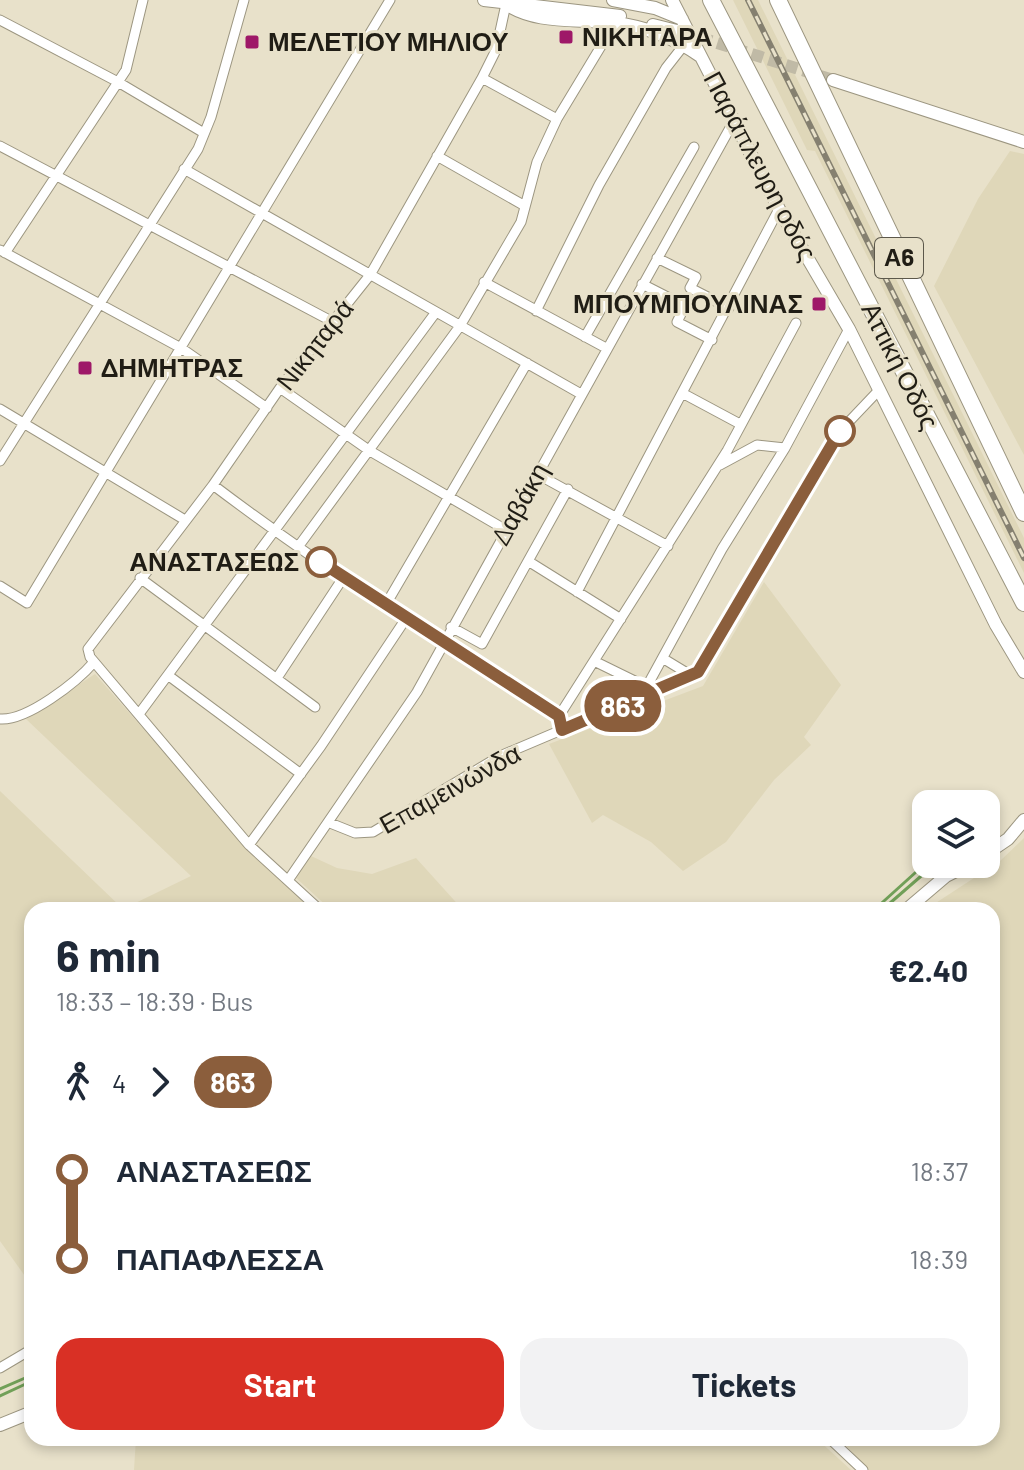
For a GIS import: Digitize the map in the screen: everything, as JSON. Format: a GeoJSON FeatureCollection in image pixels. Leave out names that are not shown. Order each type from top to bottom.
{"type":"FeatureCollection","features":[{"type":"Feature","properties":{"kind":"highway","name":"Αττική Οδός"},"geometry":{"type":"LineString","coordinates":[[711,0],[1024,603]]}},
{"type":"Feature","properties":{"kind":"highway","name":"Αττική Οδός"},"geometry":{"type":"LineString","coordinates":[[778,0],[1024,513]]}},
{"type":"Feature","properties":{"kind":"street"},"geometry":{"type":"LineString","coordinates":[[143,0],[126,70],[3,252],[181,348],[267,408]]}},
{"type":"Feature","properties":{"kind":"street"},"geometry":{"type":"LineString","coordinates":[[0,461],[204,133],[244,0]]}},
{"type":"Feature","properties":{"kind":"street"},"geometry":{"type":"LineString","coordinates":[[0,586],[27,603],[390,0]]}},
{"type":"Feature","properties":{"kind":"street"},"geometry":{"type":"LineString","coordinates":[[484,0],[620,16],[683,32]]}},
{"type":"Feature","properties":{"kind":"street"},"geometry":{"type":"LineString","coordinates":[[613,0],[655,8],[683,32],[701,58]]}},
{"type":"Feature","properties":{"kind":"street"},"geometry":{"type":"LineString","coordinates":[[655,8],[671,0]]}},
{"type":"Feature","properties":{"kind":"street","name":"Παράπλευρη οδός"},"geometry":{"type":"LineString","coordinates":[[671,0],[683,32],[701,58],[779,209],[849,329],[956,546],[1024,672]]}},
{"type":"Feature","properties":{"kind":"street"},"geometry":{"type":"LineString","coordinates":[[506,4],[526,15],[683,32]]}},
{"type":"Feature","properties":{"kind":"street","name":"Νικηταρά"},"geometry":{"type":"LineString","coordinates":[[94,662],[88,649],[92,641],[213,485],[280,388],[335,323],[370,275],[482,78],[496,50],[506,4]]}},
{"type":"Feature","properties":{"kind":"street"},"geometry":{"type":"LineString","coordinates":[[0,20],[118,82],[204,133]]}},
{"type":"Feature","properties":{"kind":"street"},"geometry":{"type":"LineString","coordinates":[[298,547],[460,326],[521,222],[537,162],[557,119],[615,23]]}},
{"type":"Feature","properties":{"kind":"street"},"geometry":{"type":"LineString","coordinates":[[536,311],[599,185],[666,68],[683,32]]}},
{"type":"Feature","properties":{"kind":"street"},"geometry":{"type":"LineString","coordinates":[[482,78],[557,119]]}},
{"type":"Feature","properties":{"kind":"street"},"geometry":{"type":"LineString","coordinates":[[833,80],[1024,142]]}},
{"type":"Feature","properties":{"kind":"street","name":"Δαβάκη"},"geometry":{"type":"LineString","coordinates":[[289,879],[417,692],[735,119]]}},
{"type":"Feature","properties":{"kind":"street"},"geometry":{"type":"LineString","coordinates":[[0,146],[335,323]]}},
{"type":"Feature","properties":{"kind":"street"},"geometry":{"type":"LineString","coordinates":[[585,337],[694,147]]}},
{"type":"Feature","properties":{"kind":"street"},"geometry":{"type":"LineString","coordinates":[[437,156],[525,206]]}},
{"type":"Feature","properties":{"kind":"street"},"geometry":{"type":"LineString","coordinates":[[184,169],[581,394]]}},
{"type":"Feature","properties":{"kind":"street"},"geometry":{"type":"LineString","coordinates":[[577,592],[619,518],[779,209]]}},
{"type":"Feature","properties":{"kind":"street"},"geometry":{"type":"LineString","coordinates":[[657,258],[696,277],[690,288],[729,308]]}},
{"type":"Feature","properties":{"kind":"street"},"geometry":{"type":"LineString","coordinates":[[484,282],[606,348]]}},
{"type":"Feature","properties":{"kind":"street"},"geometry":{"type":"LineString","coordinates":[[642,284],[685,306],[677,322],[712,340]]}},
{"type":"Feature","properties":{"kind":"street"},"geometry":{"type":"LineString","coordinates":[[139,714],[207,626],[436,312]]}},
{"type":"Feature","properties":{"kind":"street"},"geometry":{"type":"LineString","coordinates":[[559,716],[668,546],[796,323]]}},
{"type":"Feature","properties":{"kind":"street"},"geometry":{"type":"LineString","coordinates":[[640,699],[722,549],[785,448],[849,329]]}},
{"type":"Feature","properties":{"kind":"street"},"geometry":{"type":"LineString","coordinates":[[385,606],[527,363]]}},
{"type":"Feature","properties":{"kind":"street"},"geometry":{"type":"LineString","coordinates":[[280,388],[370,451],[506,530]]}},
{"type":"Feature","properties":{"kind":"street","name":"Επαμεινώνδα"},"geometry":{"type":"LineString","coordinates":[[330,823],[355,833],[373,832],[492,761],[692,676],[708,660],[842,429],[880,389]]}},
{"type":"Feature","properties":{"kind":"street"},"geometry":{"type":"LineString","coordinates":[[684,394],[740,424]]}},
{"type":"Feature","properties":{"kind":"street"},"geometry":{"type":"LineString","coordinates":[[0,409],[185,520]]}},
{"type":"Feature","properties":{"kind":"street"},"geometry":{"type":"LineString","coordinates":[[714,469],[757,445],[785,448]]}},
{"type":"Feature","properties":{"kind":"street"},"geometry":{"type":"LineString","coordinates":[[537,474],[668,546]]}},
{"type":"Feature","properties":{"kind":"street"},"geometry":{"type":"LineString","coordinates":[[213,485],[405,620],[559,716],[562,730]]}},
{"type":"Feature","properties":{"kind":"street"},"geometry":{"type":"LineString","coordinates":[[451,627],[482,644],[568,489]]}},
{"type":"Feature","properties":{"kind":"street"},"geometry":{"type":"LineString","coordinates":[[528,561],[621,619]]}},
{"type":"Feature","properties":{"kind":"street"},"geometry":{"type":"LineString","coordinates":[[140,578],[315,707]]}},
{"type":"Feature","properties":{"kind":"street"},"geometry":{"type":"LineString","coordinates":[[277,678],[343,578]]}},
{"type":"Feature","properties":{"kind":"street"},"geometry":{"type":"LineString","coordinates":[[249,845],[405,620]]}},
{"type":"Feature","properties":{"kind":"street"},"geometry":{"type":"LineString","coordinates":[[664,659],[692,676]]}},
{"type":"Feature","properties":{"kind":"street"},"geometry":{"type":"LineString","coordinates":[[0,719],[11,720],[47,700],[80,678],[94,662],[249,845],[312,902]]}},
{"type":"Feature","properties":{"kind":"street"},"geometry":{"type":"LineString","coordinates":[[596,662],[647,687]]}},
{"type":"Feature","properties":{"kind":"street"},"geometry":{"type":"LineString","coordinates":[[169,676],[301,774]]}},
{"type":"Feature","properties":{"kind":"street"},"geometry":{"type":"LineString","coordinates":[[1000,844],[1024,820]]}},
{"type":"Feature","properties":{"kind":"street"},"geometry":{"type":"LineString","coordinates":[[915,902],[944,878]]}},
{"type":"Feature","properties":{"kind":"street"},"geometry":{"type":"LineString","coordinates":[[0,1368],[24,1354]]}},
{"type":"Feature","properties":{"kind":"street"},"geometry":{"type":"LineString","coordinates":[[0,1425],[24,1415]]}},
{"type":"Feature","properties":{"kind":"street"},"geometry":{"type":"LineString","coordinates":[[838,1446],[863,1470]]}},
{"type":"Feature","properties":{"kind":"shaded area"},"geometry":{"type":"Polygon","coordinates":[[[733,0],[758,0],[1024,538],[1024,573],[815,151],[807,150],[733,0]]]}},
{"type":"Feature","properties":{"kind":"shaded area"},"geometry":{"type":"Polygon","coordinates":[[[1010,151],[1024,154],[1024,455],[934,286],[978,199],[1010,151]]]}},
{"type":"Feature","properties":{"kind":"shaded area"},"geometry":{"type":"Polygon","coordinates":[[[764,582],[841,685],[804,737],[811,745],[774,780],[726,842],[683,871],[651,842],[603,815],[592,823],[549,744],[703,686],[764,582]]]}},
{"type":"Feature","properties":{"kind":"shaded area"},"geometry":{"type":"Polygon","coordinates":[[[95,674],[243,842],[305,902],[137,902],[191,876],[26,719],[95,674]]]}},
{"type":"Feature","properties":{"kind":"shaded area"},"geometry":{"type":"Polygon","coordinates":[[[0,791],[116,902],[24,902],[24,1275],[0,1241],[0,791]]]}},
{"type":"Feature","properties":{"kind":"shaded area"},"geometry":{"type":"Polygon","coordinates":[[[1024,838],[1024,1470],[869,1470],[846,1446],[1000,1446],[1000,902],[937,902],[974,878],[1000,878],[1000,861],[1024,838]]]}},
{"type":"Feature","properties":{"kind":"shaded area"},"geometry":{"type":"Polygon","coordinates":[[[311,856],[337,868],[372,874],[416,858],[456,902],[322,902],[295,877],[311,856]]]}},
{"type":"Feature","properties":{"kind":"shaded area"},"geometry":{"type":"Polygon","coordinates":[[[136,1446],[825,1446],[851,1470],[134,1470],[136,1446]]]}},
{"type":"Feature","properties":{"kind":"waterway"},"geometry":{"type":"LineString","coordinates":[[883,902],[912,876]]}},
{"type":"Feature","properties":{"kind":"waterway"},"geometry":{"type":"LineString","coordinates":[[891,902],[919,878]]}},
{"type":"Feature","properties":{"kind":"waterway"},"geometry":{"type":"LineString","coordinates":[[0,1389],[24,1378]]}},
{"type":"Feature","properties":{"kind":"waterway"},"geometry":{"type":"LineString","coordinates":[[0,1396],[24,1385]]}},
{"type":"Feature","properties":{"kind":"tunnel"},"geometry":{"type":"LineString","coordinates":[[683,32],[833,80]]}},
{"type":"Feature","properties":{"kind":"railway"},"geometry":{"type":"LineString","coordinates":[[748,0],[1024,558]]}},
{"type":"Feature","properties":{"kind":"bus line","name":"863"},"geometry":{"type":"LineString","coordinates":[[321,562],[442,644],[559,716],[562,730],[698,672],[708,660],[840,431]]}},
{"type":"Feature","properties":{"kind":"place","name":"ΝΙΚΗΤΑΡΑ"},"geometry":{"type":"Point","coordinates":[566,37]}},
{"type":"Feature","properties":{"kind":"place","name":"ΜΕΛΕΤΙΟΥ ΜΗΛΙΟΥ"},"geometry":{"type":"Point","coordinates":[252,42]}},
{"type":"Feature","properties":{"kind":"place","name":"ΜΠΟΥΜΠΟΥΛΙΝΑΣ"},"geometry":{"type":"Point","coordinates":[819,304]}},
{"type":"Feature","properties":{"kind":"place","name":"ΔΗΜΗΤΡΑΣ"},"geometry":{"type":"Point","coordinates":[85,368]}},
{"type":"Feature","properties":{"kind":"place","name":"ΑΝΑΣΤΑΣΕΩΣ"},"geometry":{"type":"Point","coordinates":[321,562]}}]}
